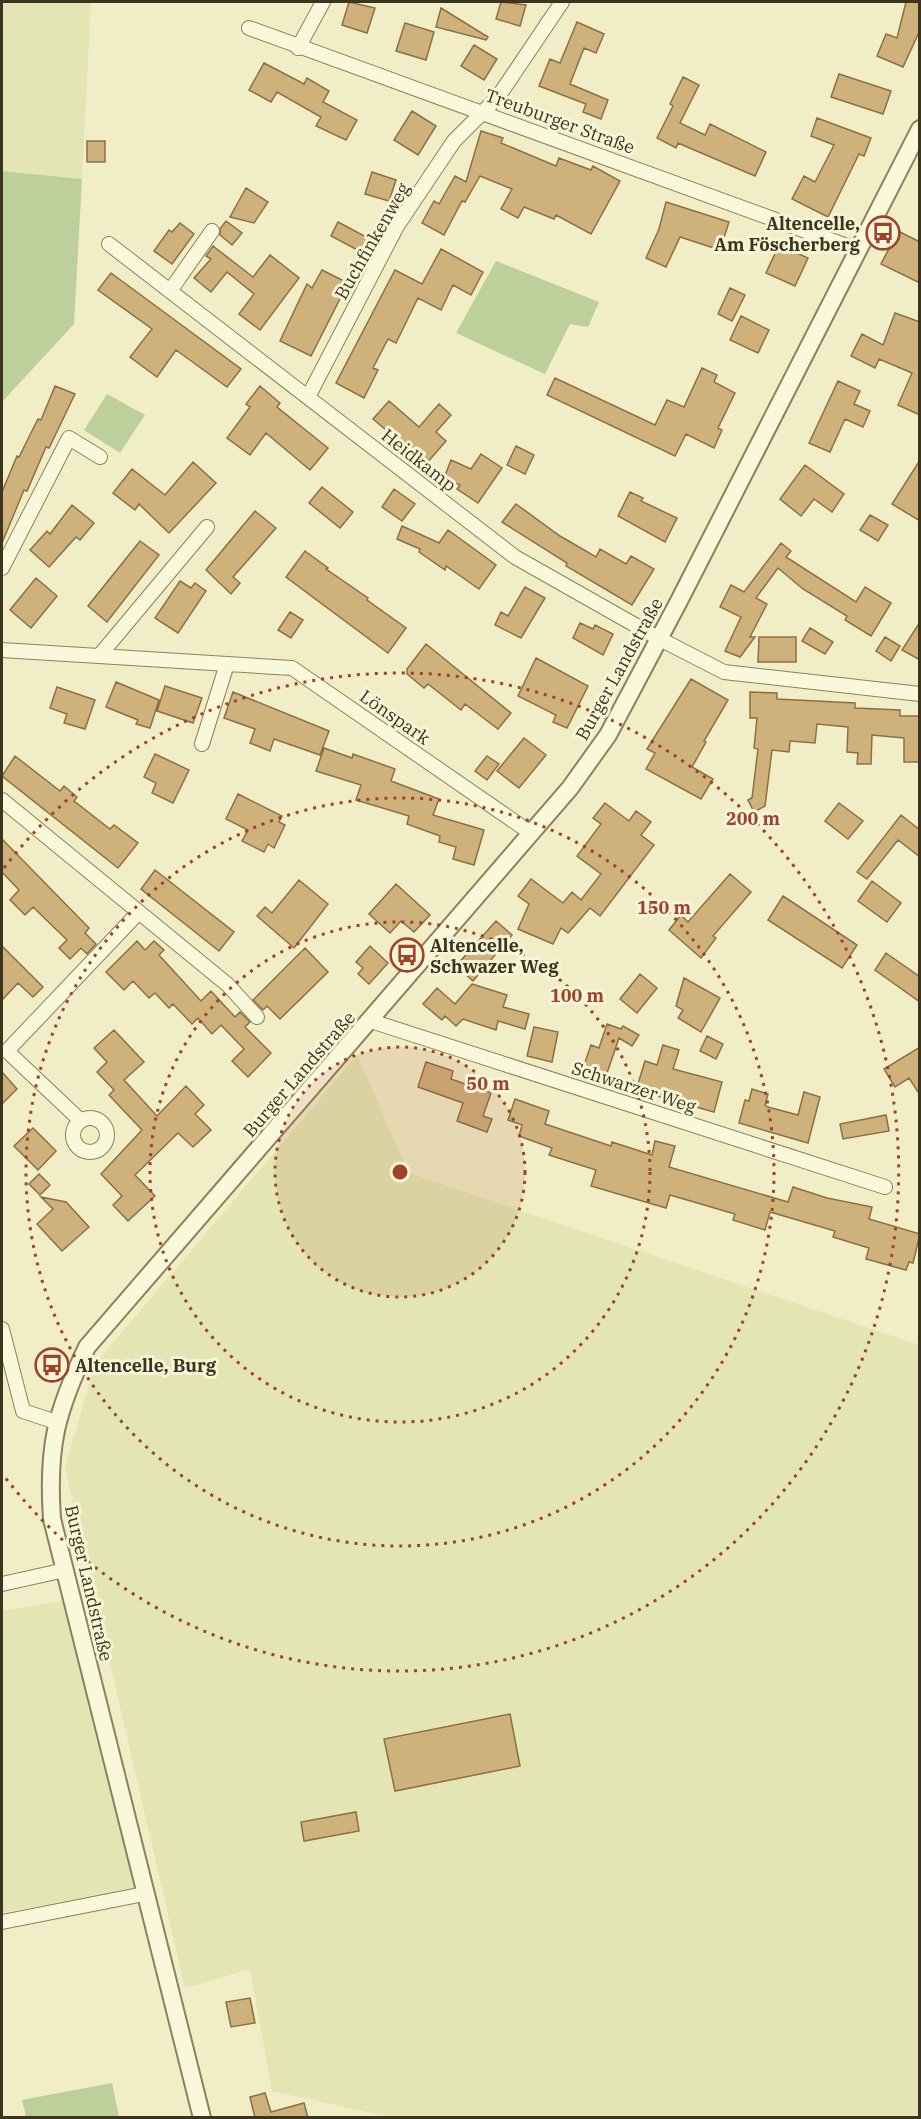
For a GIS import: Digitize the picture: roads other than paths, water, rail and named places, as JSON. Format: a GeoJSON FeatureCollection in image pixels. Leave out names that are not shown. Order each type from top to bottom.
{"type":"FeatureCollection","features":[{"type":"Feature","properties":{"kind":"street"},"geometry":{"type":"LineString","coordinates":[[298,48],[323,2]]}},
{"type":"Feature","properties":{"kind":"street","name":"Buchfinkenweg"},"geometry":{"type":"LineString","coordinates":[[308,397],[397,226],[454,141],[498,97],[562,2]]}},
{"type":"Feature","properties":{"kind":"street","name":"Treuburger Straße"},"geometry":{"type":"LineString","coordinates":[[249,28],[298,48],[482,112],[858,250]]}},
{"type":"Feature","properties":{"kind":"street","name":"Burger Landstraße"},"geometry":{"type":"LineString","coordinates":[[202,2118],[144,1894],[52,1519],[49,1473],[56,1422],[67,1389],[87,1347],[570,788],[608,735],[920,129]]}},
{"type":"Feature","properties":{"kind":"street"},"geometry":{"type":"LineString","coordinates":[[170,291],[212,231]]}},
{"type":"Feature","properties":{"kind":"street","name":"Heidkamp"},"geometry":{"type":"LineString","coordinates":[[109,244],[515,557],[658,638],[724,672],[920,694]]}},
{"type":"Feature","properties":{"kind":"street"},"geometry":{"type":"LineString","coordinates":[[2,568],[69,438],[100,457]]}},
{"type":"Feature","properties":{"kind":"street"},"geometry":{"type":"LineString","coordinates":[[100,655],[207,527]]}},
{"type":"Feature","properties":{"kind":"street","name":"Lönspark"},"geometry":{"type":"LineString","coordinates":[[2,651],[292,668],[531,832]]}},
{"type":"Feature","properties":{"kind":"street"},"geometry":{"type":"LineString","coordinates":[[202,744],[227,664]]}},
{"type":"Feature","properties":{"kind":"street"},"geometry":{"type":"LineString","coordinates":[[2,800],[228,985],[257,1017]]}},
{"type":"Feature","properties":{"kind":"street"},"geometry":{"type":"LineString","coordinates":[[81,1121],[7,1051],[139,912]]}},
{"type":"Feature","properties":{"kind":"street","name":"Schwarzer Weg"},"geometry":{"type":"LineString","coordinates":[[371,1021],[885,1187]]}},
{"type":"Feature","properties":{"kind":"street"},"geometry":{"type":"LineString","coordinates":[[2,1329],[23,1411],[56,1422]]}},
{"type":"Feature","properties":{"kind":"street"},"geometry":{"type":"LineString","coordinates":[[2,1584],[65,1570]]}},
{"type":"Feature","properties":{"kind":"street"},"geometry":{"type":"LineString","coordinates":[[2,1922],[144,1894]]}},
{"type":"Feature","properties":{"kind":"place","name":"Altencelle, Am Föscherberg"},"geometry":{"type":"Point","coordinates":[883,233]}},
{"type":"Feature","properties":{"kind":"place","name":"Altencelle, Schwazer Weg"},"geometry":{"type":"Point","coordinates":[407,955]}},
{"type":"Feature","properties":{"kind":"place","name":"Altencelle, Burg"},"geometry":{"type":"Point","coordinates":[52,1365]}}]}
